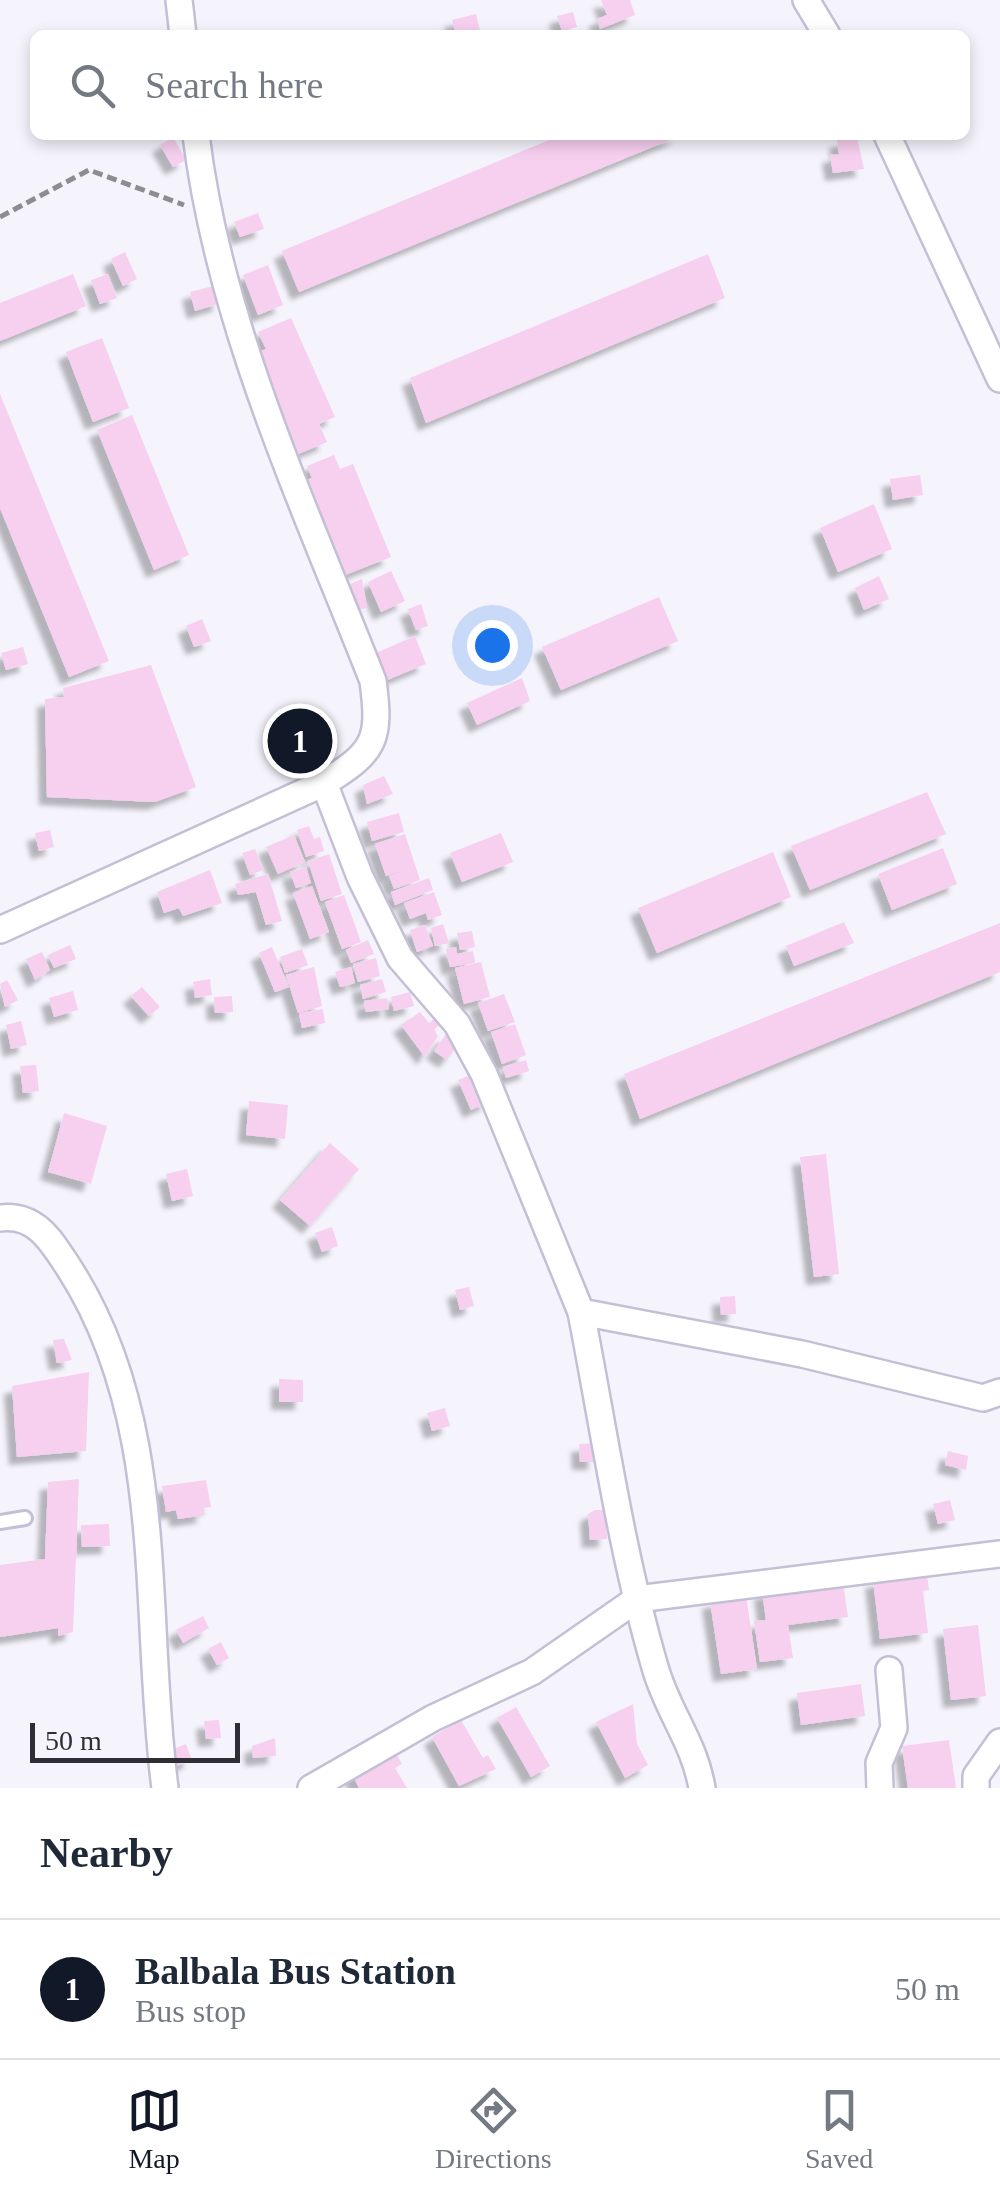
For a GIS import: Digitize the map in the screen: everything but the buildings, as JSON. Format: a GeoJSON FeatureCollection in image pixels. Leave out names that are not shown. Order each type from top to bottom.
{"type":"FeatureCollection","features":[{"type":"Feature","properties":{"kind":"street"},"geometry":{"type":"LineString","coordinates":[[179,0],[183,30]]}},
{"type":"Feature","properties":{"kind":"street"},"geometry":{"type":"LineString","coordinates":[[806,0],[824,30]]}},
{"type":"Feature","properties":{"kind":"street"},"geometry":{"type":"LineString","coordinates":[[0,930],[324,783],[360,760],[380,727],[373,681],[251,359],[205,212],[197,140]]}},
{"type":"Feature","properties":{"kind":"street"},"geometry":{"type":"LineString","coordinates":[[889,140],[1000,379]]}},
{"type":"Feature","properties":{"kind":"street"},"geometry":{"type":"LineString","coordinates":[[324,783],[360,876],[400,958],[457,1024],[484,1074],[581,1312],[637,1599],[656,1672],[696,1754],[702,1788]]}},
{"type":"Feature","properties":{"kind":"street"},"geometry":{"type":"LineString","coordinates":[[0,1218],[30,1221],[48,1236],[91,1302],[127,1399],[149,1524],[155,1715],[165,1788]]}},
{"type":"Feature","properties":{"kind":"street"},"geometry":{"type":"LineString","coordinates":[[581,1312],[802,1354],[983,1398],[1000,1392]]}},
{"type":"Feature","properties":{"kind":"street"},"geometry":{"type":"LineString","coordinates":[[310,1788],[433,1718],[532,1672],[637,1599],[1000,1554]]}},
{"type":"Feature","properties":{"kind":"street"},"geometry":{"type":"LineString","coordinates":[[880,1788],[879,1762],[894,1728],[889,1670]]}},
{"type":"Feature","properties":{"kind":"street"},"geometry":{"type":"LineString","coordinates":[[976,1788],[976,1776],[1000,1742]]}},
{"type":"Feature","properties":{"kind":"lane"},"geometry":{"type":"LineString","coordinates":[[0,1522],[26,1518]]}},
{"type":"Feature","properties":{"kind":"path"},"geometry":{"type":"LineString","coordinates":[[0,216],[89,170],[205,212]]}},
{"type":"Feature","properties":{"kind":"place","name":"Balbala Bus Station"},"geometry":{"type":"Point","coordinates":[300,741]}}]}
